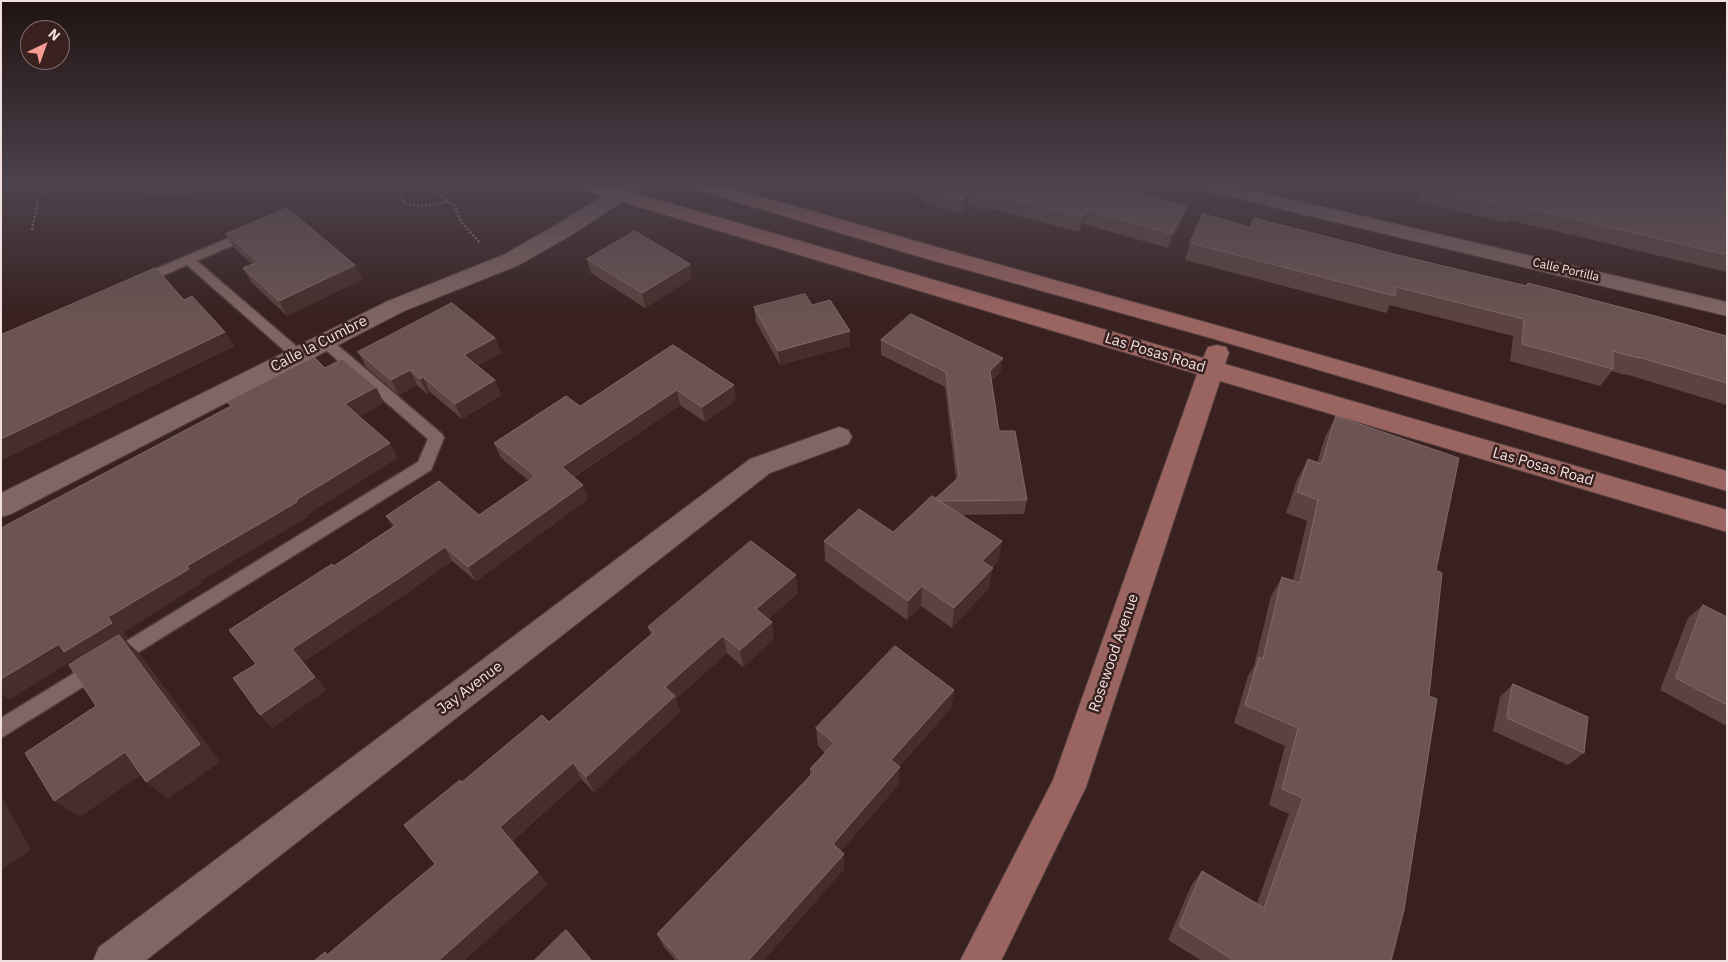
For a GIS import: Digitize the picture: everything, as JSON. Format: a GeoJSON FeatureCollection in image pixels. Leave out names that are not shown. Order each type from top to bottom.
{"type":"FeatureCollection","features":[{"type":"Feature","properties":{"kind":"main road","name":"Las Posas Road"},"geometry":{"type":"LineString","coordinates":[[757,229],[1212,370],[1727,521]]}},
{"type":"Feature","properties":{"kind":"main road"},"geometry":{"type":"LineString","coordinates":[[850,229],[1222,334],[1727,481]]}},
{"type":"Feature","properties":{"kind":"main road","name":"Rosewood Avenue"},"geometry":{"type":"LineString","coordinates":[[980,961],[1068,786],[1212,370],[1222,334]]}},
{"type":"Feature","properties":{"kind":"street","name":"Calle la Cumbre"},"geometry":{"type":"LineString","coordinates":[[1,506],[396,306],[511,260],[562,229]]}},
{"type":"Feature","properties":{"kind":"street","name":"Calle Portilla"},"geometry":{"type":"LineString","coordinates":[[1391,229],[1727,309]]}},
{"type":"Feature","properties":{"kind":"street","name":"Jay Avenue"},"geometry":{"type":"LineString","coordinates":[[113,961],[760,466],[839,437]]}},
{"type":"Feature","properties":{"kind":"lane"},"geometry":{"type":"LineString","coordinates":[[126,286],[259,229]]}},
{"type":"Feature","properties":{"kind":"lane"},"geometry":{"type":"LineString","coordinates":[[189,260],[298,355]]}},
{"type":"Feature","properties":{"kind":"lane"},"geometry":{"type":"LineString","coordinates":[[1,729],[425,466],[436,438],[324,341]]}},
{"type":"Feature","properties":{"kind":"path"},"geometry":{"type":"LineString","coordinates":[[467,229],[486,249]]}},
{"type":"Feature","properties":{"kind":"building"},"geometry":{"type":"Polygon","coordinates":[[[238,229],[312,229],[355,265],[279,301],[243,268],[258,262],[226,234],[238,229]]]}},
{"type":"Feature","properties":{"kind":"building"},"geometry":{"type":"Polygon","coordinates":[[[1154,229],[1175,229],[1172,234],[1154,229]]]}},
{"type":"Feature","properties":{"kind":"building"},"geometry":{"type":"Polygon","coordinates":[[[1196,229],[1296,229],[1527,286],[1528,283],[1659,317],[1726,336],[1727,383],[1613,351],[1613,369],[1522,344],[1524,319],[1396,287],[1395,296],[1190,243],[1196,229]]]}},
{"type":"Feature","properties":{"kind":"building"},"geometry":{"type":"Polygon","coordinates":[[[1617,229],[1727,229],[1727,255],[1617,229]]]}},
{"type":"Feature","properties":{"kind":"building"},"geometry":{"type":"Polygon","coordinates":[[[635,231],[690,264],[642,293],[587,259],[635,231]]]}},
{"type":"Feature","properties":{"kind":"building"},"geometry":{"type":"Polygon","coordinates":[[[156,268],[184,300],[192,296],[225,332],[1,439],[1,335],[156,268]]]}},
{"type":"Feature","properties":{"kind":"building"},"geometry":{"type":"Polygon","coordinates":[[[805,294],[812,305],[830,300],[850,331],[778,351],[754,307],[805,294]]]}},
{"type":"Feature","properties":{"kind":"building"},"geometry":{"type":"Polygon","coordinates":[[[452,303],[495,338],[464,355],[495,380],[455,404],[423,377],[420,379],[410,370],[391,380],[358,352],[452,303]]]}},
{"type":"Feature","properties":{"kind":"building"},"geometry":{"type":"Polygon","coordinates":[[[911,314],[1003,358],[990,371],[999,431],[1015,431],[1027,500],[938,501],[935,499],[959,477],[946,372],[881,340],[911,314]]]}},
{"type":"Feature","properties":{"kind":"building"},"geometry":{"type":"Polygon","coordinates":[[[673,345],[734,385],[702,407],[677,390],[562,467],[583,485],[468,567],[445,547],[292,649],[315,677],[260,715],[233,678],[256,664],[229,630],[332,564],[334,566],[396,525],[386,516],[439,481],[479,515],[535,476],[494,443],[566,396],[580,406],[673,345]]]}},
{"type":"Feature","properties":{"kind":"building"},"geometry":{"type":"Polygon","coordinates":[[[314,357],[325,368],[342,359],[376,387],[345,404],[390,443],[296,500],[297,502],[187,566],[189,569],[108,617],[112,623],[64,652],[59,644],[1,679],[1,528],[231,406],[227,402],[314,357]]]}},
{"type":"Feature","properties":{"kind":"building"},"geometry":{"type":"Polygon","coordinates":[[[1336,416],[1459,458],[1436,570],[1442,573],[1429,696],[1437,699],[1404,910],[1391,961],[1235,961],[1179,926],[1202,871],[1264,908],[1303,798],[1282,789],[1298,728],[1245,705],[1259,657],[1263,659],[1282,577],[1300,583],[1318,500],[1297,492],[1308,459],[1321,464],[1336,416]]]}},
{"type":"Feature","properties":{"kind":"building"},"geometry":{"type":"Polygon","coordinates":[[[932,496],[1002,541],[982,561],[993,568],[954,608],[922,586],[908,601],[824,541],[859,509],[893,532],[932,496]]]}},
{"type":"Feature","properties":{"kind":"building"},"geometry":{"type":"Polygon","coordinates":[[[751,541],[796,575],[756,609],[772,622],[740,650],[723,636],[665,687],[675,696],[586,777],[573,763],[500,827],[538,872],[438,961],[314,961],[325,952],[327,955],[435,864],[404,825],[460,780],[462,782],[542,715],[549,722],[654,632],[648,627],[751,541]]]}},
{"type":"Feature","properties":{"kind":"building"},"geometry":{"type":"Polygon","coordinates":[[[1703,605],[1727,617],[1727,705],[1676,678],[1703,605]]]}},
{"type":"Feature","properties":{"kind":"building"},"geometry":{"type":"Polygon","coordinates":[[[119,635],[200,744],[146,782],[125,752],[54,801],[25,753],[96,706],[69,665],[119,635]]]}},
{"type":"Feature","properties":{"kind":"building"},"geometry":{"type":"Polygon","coordinates":[[[895,646],[954,690],[891,760],[900,767],[833,844],[844,854],[748,961],[681,961],[657,934],[814,772],[810,769],[834,743],[816,728],[895,646]]]}},
{"type":"Feature","properties":{"kind":"building"},"geometry":{"type":"Polygon","coordinates":[[[1513,684],[1588,717],[1584,753],[1507,718],[1513,684]]]}},
{"type":"Feature","properties":{"kind":"building"},"geometry":{"type":"Polygon","coordinates":[[[566,930],[592,961],[534,961],[566,930]]]}}]}
